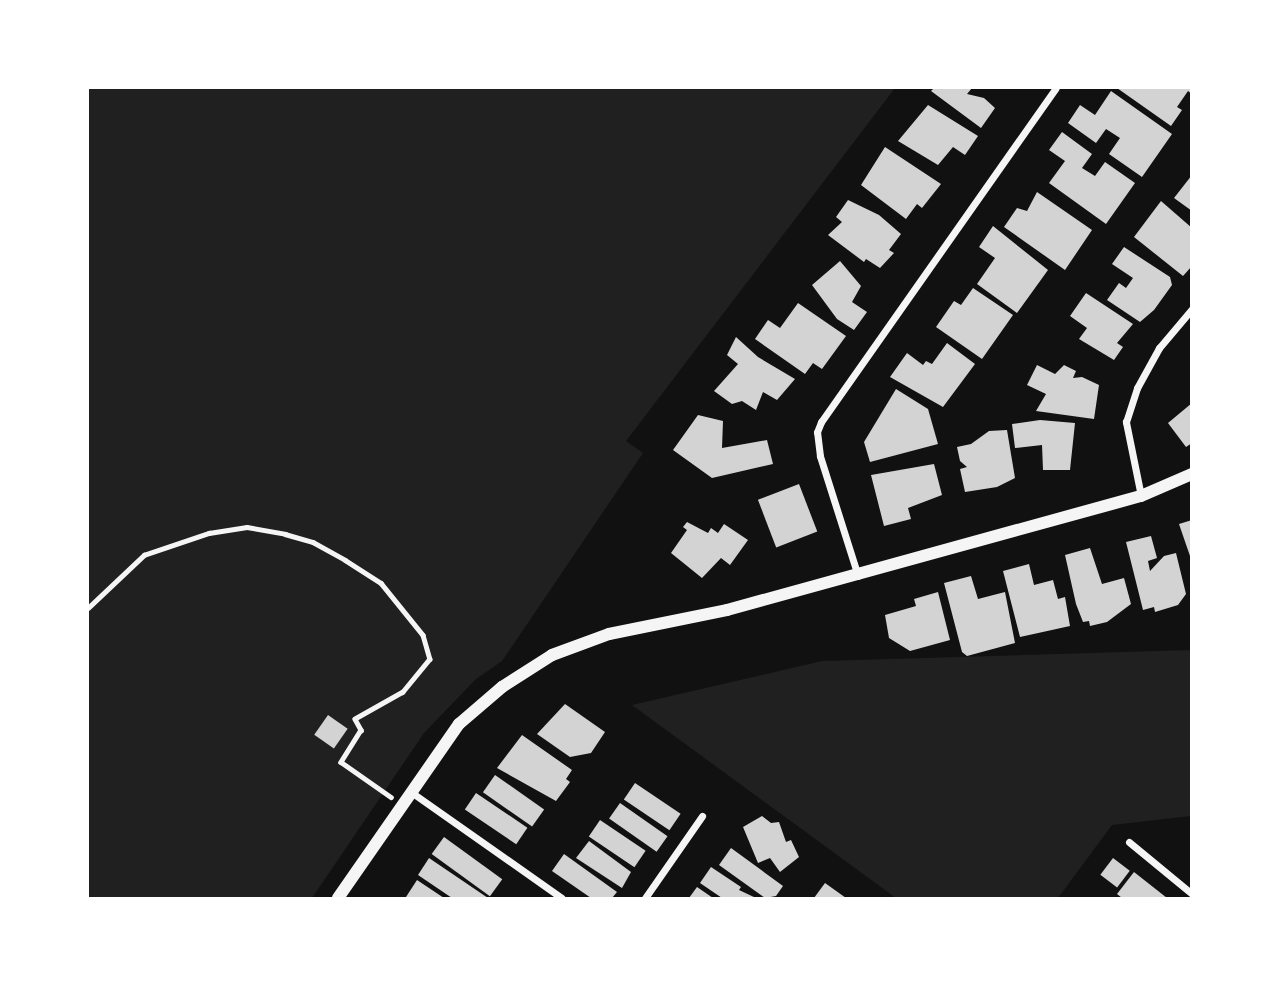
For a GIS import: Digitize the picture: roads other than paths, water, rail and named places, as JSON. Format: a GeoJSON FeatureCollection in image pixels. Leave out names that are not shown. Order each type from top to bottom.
{"type":"FeatureCollection","features":[{"type":"Feature","properties":{"kind":"street"},"geometry":{"type":"LineString","coordinates":[[858,576],[820,456],[817,432],[821,422],[1056,88]]}},
{"type":"Feature","properties":{"kind":"street"},"geometry":{"type":"LineString","coordinates":[[1141,496],[1126,422],[1137,388],[1158,348],[1192,309]]}},
{"type":"Feature","properties":{"kind":"street"},"geometry":{"type":"LineString","coordinates":[[338,898],[409,791],[459,724],[502,687],[552,655],[609,634],[858,576],[1141,496],[1192,474]]}},
{"type":"Feature","properties":{"kind":"street"},"geometry":{"type":"LineString","coordinates":[[409,791],[562,898]]}},
{"type":"Feature","properties":{"kind":"street"},"geometry":{"type":"LineString","coordinates":[[645,898],[702,816]]}},
{"type":"Feature","properties":{"kind":"street"},"geometry":{"type":"LineString","coordinates":[[1129,842],[1192,894]]}}]}
